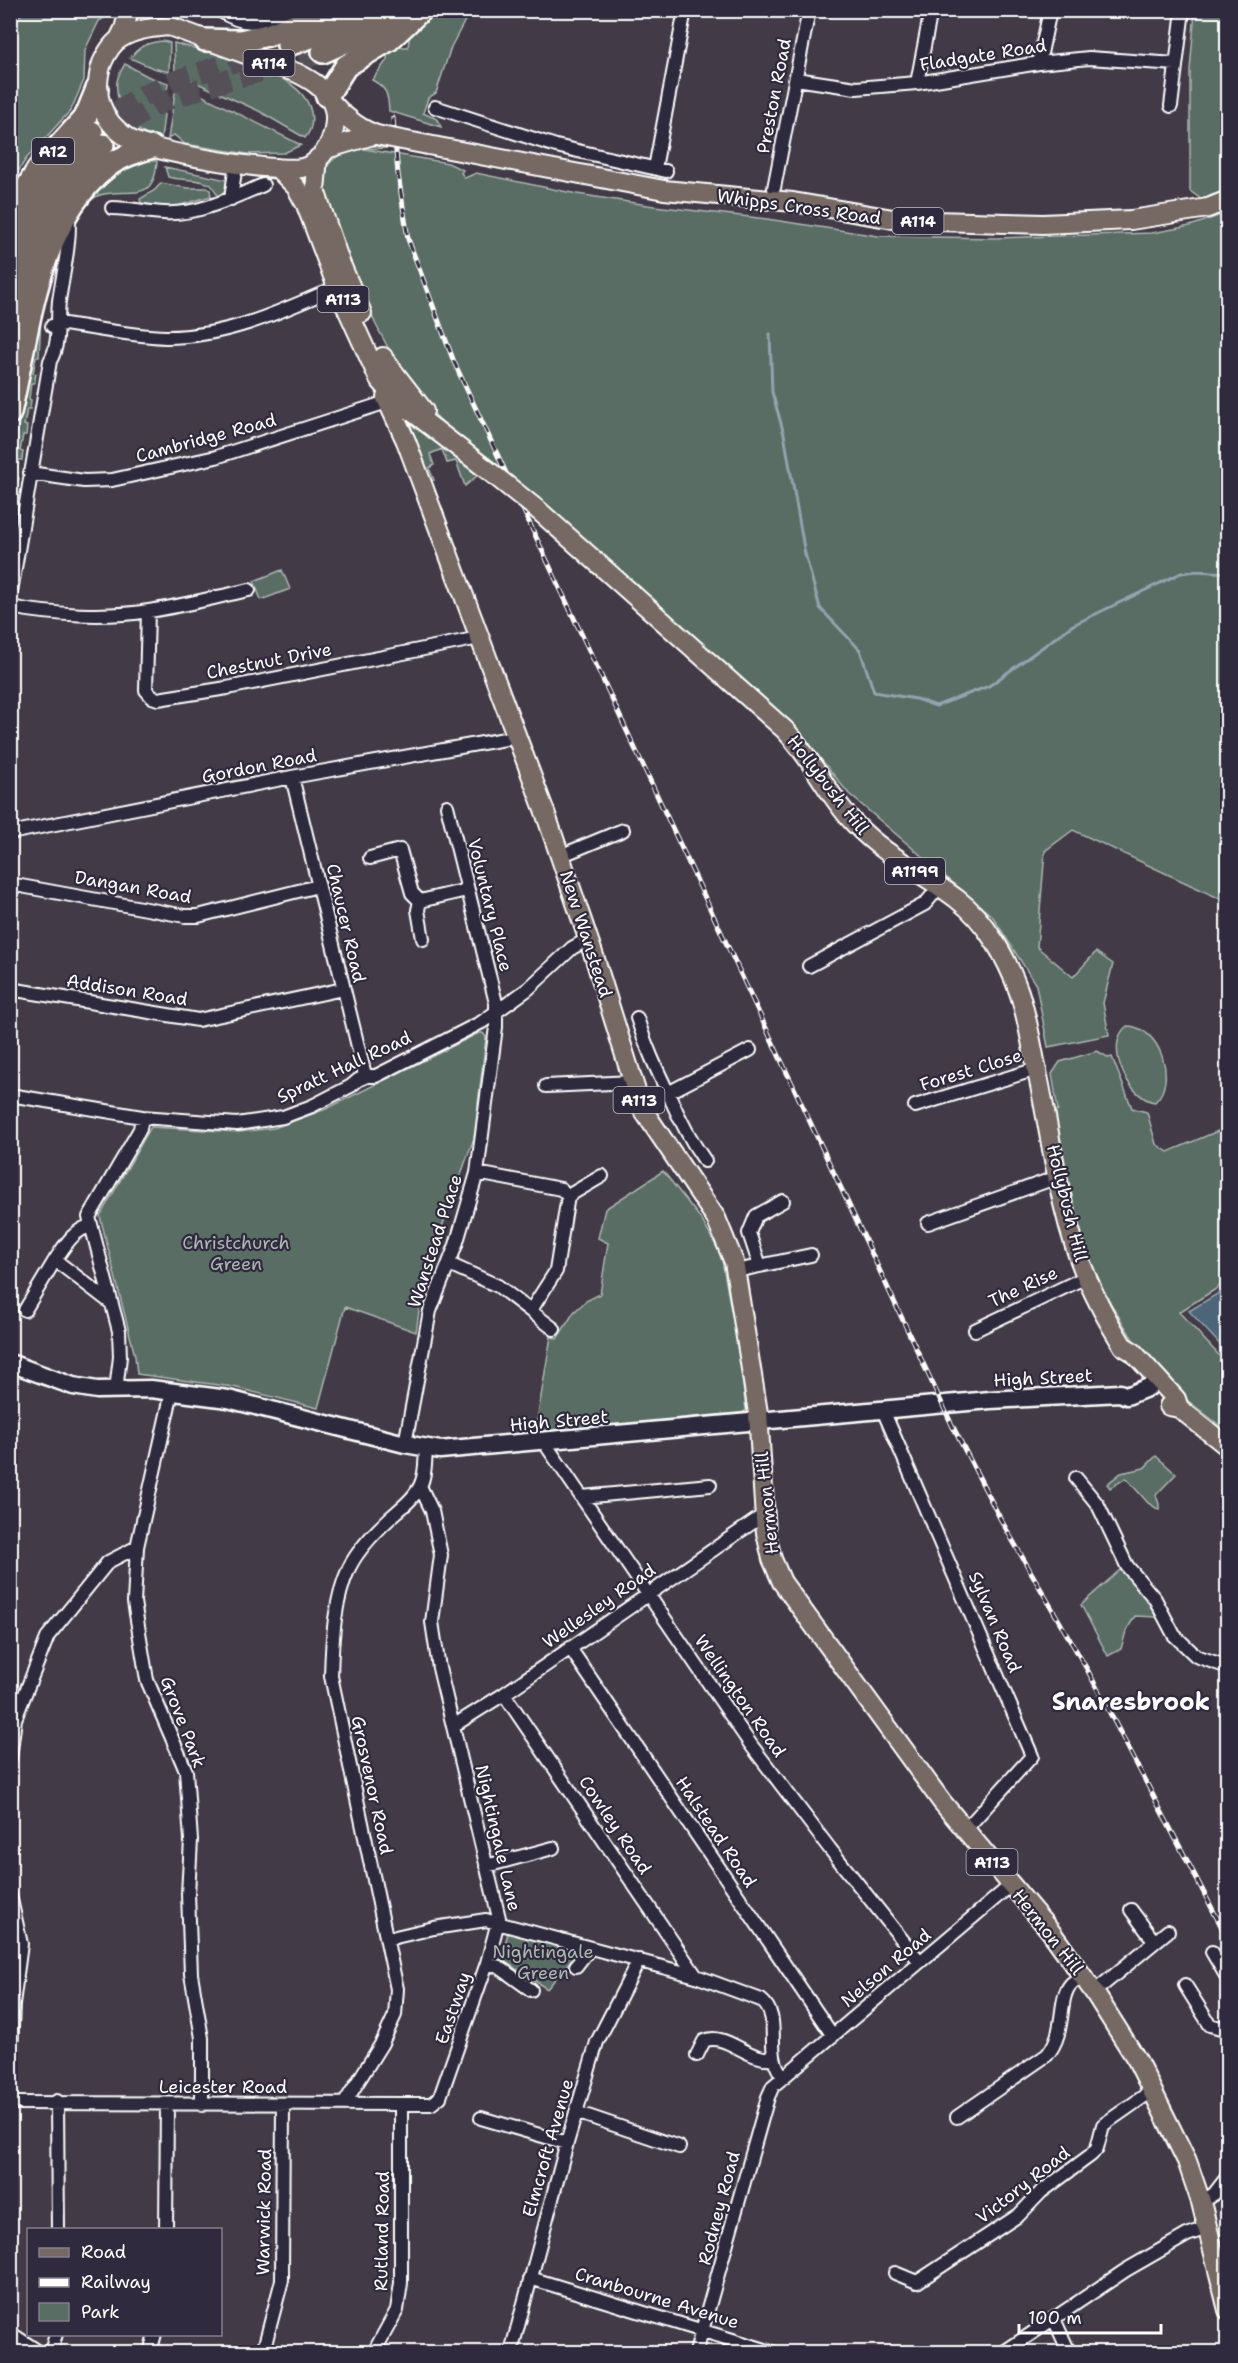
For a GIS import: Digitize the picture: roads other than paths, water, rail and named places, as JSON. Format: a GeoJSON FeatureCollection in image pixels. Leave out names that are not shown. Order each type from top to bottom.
{"type":"FeatureCollection","features":[{"type":"Feature","properties":{"kind":"highway"},"geometry":{"type":"LineString","coordinates":[[205,40],[240,41],[268,35],[330,10]]}},
{"type":"Feature","properties":{"kind":"highway"},"geometry":{"type":"LineString","coordinates":[[288,45],[336,28],[366,10]]}},
{"type":"Feature","properties":{"kind":"highway"},"geometry":{"type":"LineString","coordinates":[[323,52],[363,34],[395,10]]}},
{"type":"Feature","properties":{"kind":"highway"},"geometry":{"type":"LineString","coordinates":[[329,99],[346,66],[389,40],[422,10]]}},
{"type":"Feature","properties":{"kind":"highway","name":"A12"},"geometry":{"type":"LineString","coordinates":[[10,215],[38,169],[86,116],[97,88]]}},
{"type":"Feature","properties":{"kind":"highway","name":"A12"},"geometry":{"type":"LineString","coordinates":[[10,256],[25,216],[39,194],[68,155],[97,138],[41,228],[22,279],[10,329]]}},
{"type":"Feature","properties":{"kind":"highway","name":"A12"},"geometry":{"type":"LineString","coordinates":[[10,413],[34,298],[44,263],[69,213],[92,181],[107,167],[128,155],[153,147]]}},
{"type":"Feature","properties":{"kind":"main road"},"geometry":{"type":"LineString","coordinates":[[97,88],[104,58],[119,39],[129,10]]}},
{"type":"Feature","properties":{"kind":"main road","name":"A114"},"geometry":{"type":"LineString","coordinates":[[156,10],[169,26]]}},
{"type":"Feature","properties":{"kind":"main road","name":"A114"},"geometry":{"type":"LineString","coordinates":[[119,39],[134,31],[169,26],[297,72],[313,81],[329,99]]}},
{"type":"Feature","properties":{"kind":"main road","name":"A114"},"geometry":{"type":"LineString","coordinates":[[97,88],[100,105],[110,124],[129,140],[236,164],[277,168],[301,168],[322,154]]}},
{"type":"Feature","properties":{"kind":"main road","name":"Whipps Cross Road"},"geometry":{"type":"LineString","coordinates":[[329,99],[339,111],[377,136],[664,190],[793,202],[899,220],[1043,224],[1131,220],[1208,208],[1227,200]]}},
{"type":"Feature","properties":{"kind":"main road","name":"Hollybush Hill"},"geometry":{"type":"LineString","coordinates":[[329,99],[335,118],[334,130],[322,154],[314,183],[340,262],[383,357],[391,397]]}},
{"type":"Feature","properties":{"kind":"main road","name":"Whipps Cross Road"},"geometry":{"type":"LineString","coordinates":[[322,154],[377,136]]}},
{"type":"Feature","properties":{"kind":"main road","name":"Hollybush Hill"},"geometry":{"type":"LineString","coordinates":[[277,168],[296,188],[306,205],[337,287],[379,379],[391,397],[450,439],[538,510],[785,730],[800,747],[843,810],[874,842],[940,886],[960,901],[979,920],[995,943],[1019,992],[1058,1177],[1074,1244],[1086,1277],[1123,1346],[1133,1352],[1168,1406],[1179,1407],[1227,1447]]}},
{"type":"Feature","properties":{"kind":"main road","name":"Hollybush Hill"},"geometry":{"type":"LineString","coordinates":[[383,357],[422,409],[450,439]]}},
{"type":"Feature","properties":{"kind":"main road","name":"New Wanstead"},"geometry":{"type":"LineString","coordinates":[[391,397],[560,856],[641,1107],[716,1218],[730,1249],[736,1272],[759,1422]]}},
{"type":"Feature","properties":{"kind":"main road","name":"Hermon Hill"},"geometry":{"type":"LineString","coordinates":[[759,1422],[765,1514],[771,1559],[782,1582],[898,1744],[965,1830],[1051,1932],[1094,1992],[1137,2060],[1183,2151],[1201,2202],[1227,2310]]}},
{"type":"Feature","properties":{"kind":"street"},"geometry":{"type":"LineString","coordinates":[[219,10],[231,19],[247,24],[288,10]]}},
{"type":"Feature","properties":{"kind":"street"},"geometry":{"type":"LineString","coordinates":[[435,107],[556,146],[660,169],[686,10]]}},
{"type":"Feature","properties":{"kind":"street","name":"Preston Road"},"geometry":{"type":"LineString","coordinates":[[774,188],[809,10]]}},
{"type":"Feature","properties":{"kind":"street"},"geometry":{"type":"LineString","coordinates":[[917,83],[931,10]]}},
{"type":"Feature","properties":{"kind":"street"},"geometry":{"type":"LineString","coordinates":[[1039,63],[1050,10]]}},
{"type":"Feature","properties":{"kind":"street"},"geometry":{"type":"LineString","coordinates":[[1171,106],[1183,10]]}},
{"type":"Feature","properties":{"kind":"street","name":"Fladgate Road"},"geometry":{"type":"LineString","coordinates":[[796,79],[856,88],[917,83],[1039,63],[1089,58],[1176,64]]}},
{"type":"Feature","properties":{"kind":"street"},"geometry":{"type":"LineString","coordinates":[[231,199],[236,164]]}},
{"type":"Feature","properties":{"kind":"street"},"geometry":{"type":"LineString","coordinates":[[120,205],[164,213],[177,212],[231,199],[263,185]]}},
{"type":"Feature","properties":{"kind":"street"},"geometry":{"type":"LineString","coordinates":[[57,324],[69,236],[69,213]]}},
{"type":"Feature","properties":{"kind":"street"},"geometry":{"type":"LineString","coordinates":[[10,598],[50,361],[47,353],[52,325],[148,336],[184,336],[218,332],[269,316],[337,287]]}},
{"type":"Feature","properties":{"kind":"street","name":"Cambridge Road"},"geometry":{"type":"LineString","coordinates":[[30,473],[84,482],[112,480],[216,457],[391,397]]}},
{"type":"Feature","properties":{"kind":"street"},"geometry":{"type":"LineString","coordinates":[[10,607],[55,613],[148,611],[249,590]]}},
{"type":"Feature","properties":{"kind":"street","name":"Chestnut Drive"},"geometry":{"type":"LineString","coordinates":[[148,611],[146,690],[152,697],[158,699],[201,693],[479,638]]}},
{"type":"Feature","properties":{"kind":"street","name":"Gordon Road"},"geometry":{"type":"LineString","coordinates":[[10,833],[292,777],[505,739],[515,735]]}},
{"type":"Feature","properties":{"kind":"street","name":"Chaucer Road"},"geometry":{"type":"LineString","coordinates":[[292,777],[343,989],[367,1076]]}},
{"type":"Feature","properties":{"kind":"street","name":"Voluntary Place"},"geometry":{"type":"LineString","coordinates":[[447,806],[496,1012]]}},
{"type":"Feature","properties":{"kind":"street"},"geometry":{"type":"LineString","coordinates":[[560,856],[623,830]]}},
{"type":"Feature","properties":{"kind":"street"},"geometry":{"type":"LineString","coordinates":[[370,858],[400,850],[412,893],[420,901]]}},
{"type":"Feature","properties":{"kind":"street","name":"Dangan Road"},"geometry":{"type":"LineString","coordinates":[[10,884],[185,916],[198,916],[318,886]]}},
{"type":"Feature","properties":{"kind":"street"},"geometry":{"type":"LineString","coordinates":[[809,966],[925,904],[940,886]]}},
{"type":"Feature","properties":{"kind":"street"},"geometry":{"type":"LineString","coordinates":[[420,901],[467,890]]}},
{"type":"Feature","properties":{"kind":"street"},"geometry":{"type":"LineString","coordinates":[[420,901],[418,910],[423,939]]}},
{"type":"Feature","properties":{"kind":"street","name":"Spratt Hall Road"},"geometry":{"type":"LineString","coordinates":[[10,1095],[142,1117],[237,1124],[264,1121],[312,1106],[351,1086],[353,1082],[367,1076],[376,1076],[482,1022],[528,989],[572,948],[588,939]]}},
{"type":"Feature","properties":{"kind":"street","name":"Addison Road"},"geometry":{"type":"LineString","coordinates":[[10,989],[198,1020],[343,989]]}},
{"type":"Feature","properties":{"kind":"street","name":"Wanstead Place"},"geometry":{"type":"LineString","coordinates":[[405,1444],[430,1311],[449,1264],[477,1173],[496,1012]]}},
{"type":"Feature","properties":{"kind":"street"},"geometry":{"type":"LineString","coordinates":[[637,1018],[646,1048],[695,1148],[705,1161]]}},
{"type":"Feature","properties":{"kind":"street"},"geometry":{"type":"LineString","coordinates":[[641,1107],[750,1050]]}},
{"type":"Feature","properties":{"kind":"street","name":"Forest Close"},"geometry":{"type":"LineString","coordinates":[[915,1106],[1037,1069]]}},
{"type":"Feature","properties":{"kind":"street"},"geometry":{"type":"LineString","coordinates":[[546,1086],[633,1082]]}},
{"type":"Feature","properties":{"kind":"street"},"geometry":{"type":"LineString","coordinates":[[116,1390],[120,1357],[119,1332],[89,1217],[140,1129],[142,1117]]}},
{"type":"Feature","properties":{"kind":"street"},"geometry":{"type":"LineString","coordinates":[[677,1158],[695,1148]]}},
{"type":"Feature","properties":{"kind":"street"},"geometry":{"type":"LineString","coordinates":[[477,1173],[561,1189],[568,1196]]}},
{"type":"Feature","properties":{"kind":"street"},"geometry":{"type":"LineString","coordinates":[[568,1196],[602,1176]]}},
{"type":"Feature","properties":{"kind":"street"},"geometry":{"type":"LineString","coordinates":[[928,1224],[1058,1177]]}},
{"type":"Feature","properties":{"kind":"street"},"geometry":{"type":"LineString","coordinates":[[531,1310],[556,1271],[568,1196]]}},
{"type":"Feature","properties":{"kind":"street"},"geometry":{"type":"LineString","coordinates":[[760,1266],[749,1233],[756,1216],[783,1201]]}},
{"type":"Feature","properties":{"kind":"street"},"geometry":{"type":"LineString","coordinates":[[25,1310],[55,1260],[74,1234],[90,1226]]}},
{"type":"Feature","properties":{"kind":"street"},"geometry":{"type":"LineString","coordinates":[[736,1272],[811,1255]]}},
{"type":"Feature","properties":{"kind":"street"},"geometry":{"type":"LineString","coordinates":[[55,1260],[111,1303]]}},
{"type":"Feature","properties":{"kind":"street"},"geometry":{"type":"LineString","coordinates":[[449,1264],[498,1286],[554,1329]]}},
{"type":"Feature","properties":{"kind":"street","name":"The Rise"},"geometry":{"type":"LineString","coordinates":[[975,1330],[1086,1277]]}},
{"type":"Feature","properties":{"kind":"street","name":"High Street"},"geometry":{"type":"LineString","coordinates":[[10,1363],[73,1386],[96,1390],[172,1392],[228,1400],[405,1444],[440,1450],[1013,1399],[1120,1393],[1127,1395],[1149,1379]]}},
{"type":"Feature","properties":{"kind":"street","name":"Grove Park"},"geometry":{"type":"LineString","coordinates":[[172,1392],[137,1546],[134,1602],[147,1680],[186,1771],[191,1840],[188,1894],[190,1974],[202,2038],[202,2105]]}},
{"type":"Feature","properties":{"kind":"street","name":"Sylvan Road"},"geometry":{"type":"LineString","coordinates":[[885,1410],[886,1417],[1032,1756],[965,1830]]}},
{"type":"Feature","properties":{"kind":"street","name":"Wellington Road"},"geometry":{"type":"LineString","coordinates":[[544,1442],[757,1754],[920,1962]]}},
{"type":"Feature","properties":{"kind":"street"},"geometry":{"type":"LineString","coordinates":[[420,1486],[425,1468],[426,1448]]}},
{"type":"Feature","properties":{"kind":"street"},"geometry":{"type":"LineString","coordinates":[[1076,1478],[1098,1505],[1127,1566],[1155,1599],[1174,1635],[1196,1656],[1227,1667]]}},
{"type":"Feature","properties":{"kind":"street"},"geometry":{"type":"LineString","coordinates":[[582,1497],[710,1485]]}},
{"type":"Feature","properties":{"kind":"street","name":"Nightingale Lane"},"geometry":{"type":"LineString","coordinates":[[420,1486],[432,1511],[441,1555],[432,1629],[499,1918],[498,1923],[696,1976],[761,2000],[767,2005],[772,2024],[773,2058],[777,2071],[784,2078]]}},
{"type":"Feature","properties":{"kind":"street","name":"Grosvenor Road"},"geometry":{"type":"LineString","coordinates":[[344,2104],[382,2043],[395,2015],[397,1989],[331,1676],[332,1643],[338,1605],[349,1568],[381,1526],[410,1500],[420,1486]]}},
{"type":"Feature","properties":{"kind":"street","name":"Wellesley Road"},"geometry":{"type":"LineString","coordinates":[[453,1726],[504,1694],[765,1514]]}},
{"type":"Feature","properties":{"kind":"street"},"geometry":{"type":"LineString","coordinates":[[10,1758],[15,1719],[48,1636],[108,1562],[137,1546]]}},
{"type":"Feature","properties":{"kind":"street","name":"Halstead Road"},"geometry":{"type":"LineString","coordinates":[[570,1648],[833,2036]]}},
{"type":"Feature","properties":{"kind":"street","name":"Cowley Road"},"geometry":{"type":"LineString","coordinates":[[504,1694],[696,1976]]}},
{"type":"Feature","properties":{"kind":"street"},"geometry":{"type":"LineString","coordinates":[[486,1866],[553,1848]]}},
{"type":"Feature","properties":{"kind":"street","name":"Nelson Road"},"geometry":{"type":"LineString","coordinates":[[784,2078],[1011,1885]]}},
{"type":"Feature","properties":{"kind":"street"},"geometry":{"type":"LineString","coordinates":[[10,2078],[13,2004],[21,1944],[11,1901]]}},
{"type":"Feature","properties":{"kind":"street"},"geometry":{"type":"LineString","coordinates":[[1131,1910],[1154,1941]]}},
{"type":"Feature","properties":{"kind":"street"},"geometry":{"type":"LineString","coordinates":[[387,1939],[434,1928],[486,1920],[498,1923]]}},
{"type":"Feature","properties":{"kind":"street","name":"Eastway"},"geometry":{"type":"LineString","coordinates":[[434,2102],[440,2097],[444,2087],[487,1963],[498,1923]]}},
{"type":"Feature","properties":{"kind":"street"},"geometry":{"type":"LineString","coordinates":[[1094,1992],[1168,1931]]}},
{"type":"Feature","properties":{"kind":"street"},"geometry":{"type":"LineString","coordinates":[[576,1966],[590,1948]]}},
{"type":"Feature","properties":{"kind":"street"},"geometry":{"type":"LineString","coordinates":[[1212,1952],[1227,1979]]}},
{"type":"Feature","properties":{"kind":"street","name":"Elmcroft Avenue"},"geometry":{"type":"LineString","coordinates":[[511,2352],[567,2143],[597,2042],[639,1960]]}},
{"type":"Feature","properties":{"kind":"street"},"geometry":{"type":"LineString","coordinates":[[487,1963],[499,1967],[531,1990]]}},
{"type":"Feature","properties":{"kind":"street"},"geometry":{"type":"LineString","coordinates":[[957,2117],[1047,2055],[1055,2046],[1060,2032],[1065,1996],[1070,1985],[1082,1976]]}},
{"type":"Feature","properties":{"kind":"street"},"geometry":{"type":"LineString","coordinates":[[1185,1985],[1210,2025],[1227,2030]]}},
{"type":"Feature","properties":{"kind":"street"},"geometry":{"type":"LineString","coordinates":[[697,2055],[704,2041],[709,2038],[736,2046],[747,2054],[764,2060],[773,2058]]}},
{"type":"Feature","properties":{"kind":"street","name":"Rodney Road"},"geometry":{"type":"LineString","coordinates":[[696,2352],[768,2097],[773,2086],[784,2078]]}},
{"type":"Feature","properties":{"kind":"street","name":"Victory Road"},"geometry":{"type":"LineString","coordinates":[[895,2273],[917,2282],[1019,2216],[1041,2192],[1091,2156],[1103,2125],[1153,2090]]}},
{"type":"Feature","properties":{"kind":"street"},"geometry":{"type":"LineString","coordinates":[[57,2101],[58,2228]]}},
{"type":"Feature","properties":{"kind":"street","name":"Leicester Road"},"geometry":{"type":"LineString","coordinates":[[10,2103],[57,2101],[284,2105],[434,2102]]}},
{"type":"Feature","properties":{"kind":"street"},"geometry":{"type":"LineString","coordinates":[[166,2228],[167,2104]]}},
{"type":"Feature","properties":{"kind":"street","name":"Rutland Road"},"geometry":{"type":"LineString","coordinates":[[375,2352],[397,2310],[401,2283],[401,2104]]}},
{"type":"Feature","properties":{"kind":"street","name":"Warwick Road"},"geometry":{"type":"LineString","coordinates":[[263,2352],[282,2280],[284,2105]]}},
{"type":"Feature","properties":{"kind":"street"},"geometry":{"type":"LineString","coordinates":[[576,2112],[679,2147]]}},
{"type":"Feature","properties":{"kind":"street"},"geometry":{"type":"LineString","coordinates":[[481,2118],[567,2143]]}},
{"type":"Feature","properties":{"kind":"street"},"geometry":{"type":"LineString","coordinates":[[1201,2202],[1214,2194],[1227,2176]]}},
{"type":"Feature","properties":{"kind":"street"},"geometry":{"type":"LineString","coordinates":[[1004,2352],[1126,2270],[1187,2235],[1207,2228]]}},
{"type":"Feature","properties":{"kind":"street","name":"Cranbourne Avenue"},"geometry":{"type":"LineString","coordinates":[[530,2278],[772,2352]]}},
{"type":"Feature","properties":{"kind":"street"},"geometry":{"type":"LineString","coordinates":[[1054,2319],[1069,2352]]}},
{"type":"Feature","properties":{"kind":"street"},"geometry":{"type":"LineString","coordinates":[[10,2333],[39,2352]]}},
{"type":"Feature","properties":{"kind":"street"},"geometry":{"type":"LineString","coordinates":[[51,2352],[55,2336]]}},
{"type":"Feature","properties":{"kind":"street"},"geometry":{"type":"LineString","coordinates":[[150,2352],[154,2336]]}},
{"type":"Feature","properties":{"kind":"water"},"geometry":{"type":"Polygon","coordinates":[[[1227,1288],[1227,1352],[1189,1311],[1227,1288]]]}},
{"type":"Feature","properties":{"kind":"waterway"},"geometry":{"type":"LineString","coordinates":[[770,334],[772,392],[784,434],[805,554],[820,608],[860,650],[874,692],[916,699],[936,706],[989,686],[1073,625],[1181,573],[1196,571],[1228,573]]}},
{"type":"Feature","properties":{"kind":"tunnel"},"geometry":{"type":"LineString","coordinates":[[92,132],[114,114],[161,87],[288,45]]}},
{"type":"Feature","properties":{"kind":"tunnel"},"geometry":{"type":"LineString","coordinates":[[103,145],[139,115],[164,101],[227,80],[291,64],[323,52]]}},
{"type":"Feature","properties":{"kind":"railway"},"geometry":{"type":"LineString","coordinates":[[393,118],[398,174],[408,239],[454,362],[952,1425],[1001,1520],[1088,1671],[1228,1939]]}},
{"type":"Feature","properties":{"kind":"district","name":"Snaresbrook"},"geometry":{"type":"Point","coordinates":[1131,1702]}},
{"type":"Feature","properties":{"kind":"park label","name":"Christchurch Green"},"geometry":{"type":"Point","coordinates":[236,1253]}},
{"type":"Feature","properties":{"kind":"park label","name":"Nightingale Green"},"geometry":{"type":"Point","coordinates":[543,1962]}}]}
